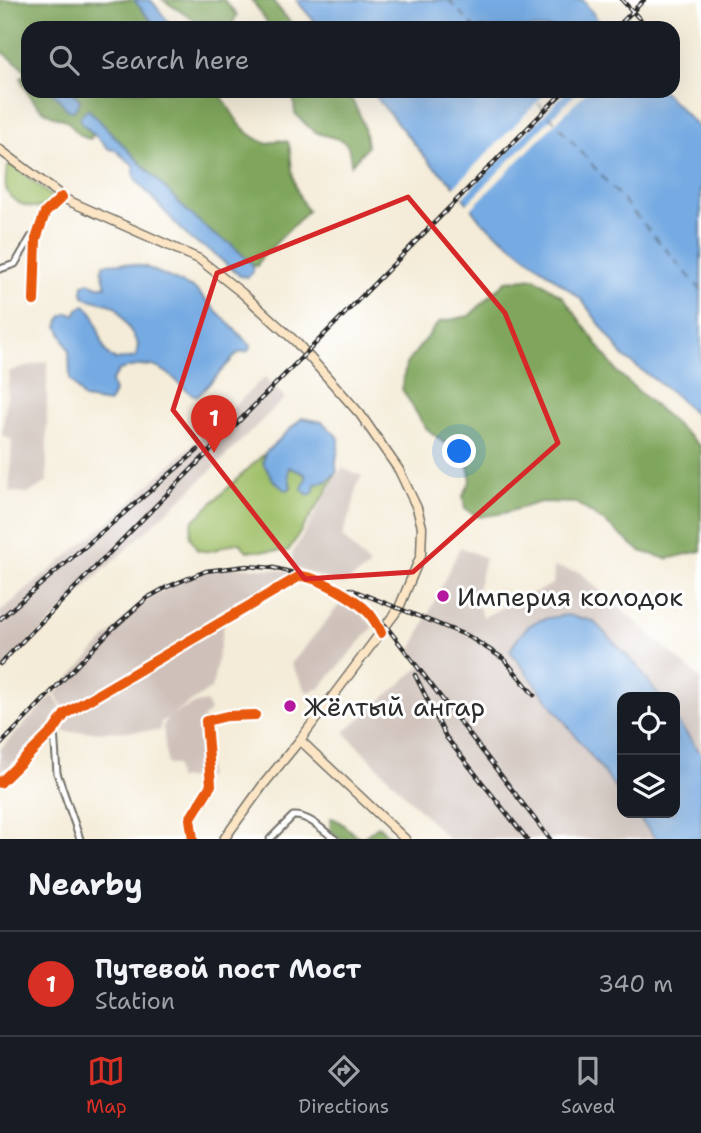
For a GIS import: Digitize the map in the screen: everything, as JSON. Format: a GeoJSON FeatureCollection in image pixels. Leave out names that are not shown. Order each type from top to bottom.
{"type":"FeatureCollection","features":[{"type":"Feature","properties":{"kind":"main road"},"geometry":{"type":"LineString","coordinates":[[0,150],[62,197],[209,265],[243,293],[328,375],[360,414],[388,452],[413,498],[420,518],[421,555],[417,571],[399,608],[224,839]]}},
{"type":"Feature","properties":{"kind":"main road"},"geometry":{"type":"LineString","coordinates":[[300,740],[405,839]]}},
{"type":"Feature","properties":{"kind":"street"},"geometry":{"type":"LineString","coordinates":[[0,269],[15,264],[34,238],[46,213],[62,197]]}},
{"type":"Feature","properties":{"kind":"street"},"geometry":{"type":"LineString","coordinates":[[34,238],[34,301]]}},
{"type":"Feature","properties":{"kind":"street"},"geometry":{"type":"LineString","coordinates":[[0,783],[54,730],[65,714],[289,580],[300,576],[324,583],[371,615],[382,633]]}},
{"type":"Feature","properties":{"kind":"street"},"geometry":{"type":"LineString","coordinates":[[193,839],[190,819],[211,785],[207,720],[255,715]]}},
{"type":"Feature","properties":{"kind":"street"},"geometry":{"type":"LineString","coordinates":[[54,730],[57,773],[80,839]]}},
{"type":"Feature","properties":{"kind":"street"},"geometry":{"type":"LineString","coordinates":[[270,839],[297,815],[308,819],[335,839]]}},
{"type":"Feature","properties":{"kind":"highlighted area"},"geometry":{"type":"Polygon","coordinates":[[[408,197],[505,313],[558,443],[413,572],[305,579],[173,410],[217,273],[408,197]]]}},
{"type":"Feature","properties":{"kind":"shaded area"},"geometry":{"type":"Polygon","coordinates":[[[47,361],[47,482],[29,493],[9,492],[12,440],[2,435],[10,371],[47,361]]]}},
{"type":"Feature","properties":{"kind":"shaded area"},"geometry":{"type":"Polygon","coordinates":[[[265,377],[285,398],[189,492],[98,575],[0,673],[0,612],[112,519],[265,377]]]}},
{"type":"Feature","properties":{"kind":"shaded area"},"geometry":{"type":"Polygon","coordinates":[[[342,468],[362,476],[342,536],[370,566],[343,585],[293,567],[292,554],[342,468]]]}},
{"type":"Feature","properties":{"kind":"shaded area"},"geometry":{"type":"Polygon","coordinates":[[[460,547],[485,558],[475,599],[483,617],[553,584],[554,567],[579,572],[701,679],[701,754],[680,725],[680,692],[656,692],[637,666],[510,651],[617,790],[617,818],[639,818],[656,839],[448,839],[344,732],[421,666],[411,651],[460,547]]]}},
{"type":"Feature","properties":{"kind":"shaded area"},"geometry":{"type":"Polygon","coordinates":[[[236,567],[293,572],[294,576],[226,615],[212,688],[170,716],[194,704],[207,702],[210,712],[203,717],[208,777],[177,779],[176,765],[167,765],[163,726],[167,718],[161,722],[160,731],[64,732],[65,710],[55,694],[126,617],[153,596],[183,580],[208,571],[236,567]]]}},
{"type":"Feature","properties":{"kind":"shaded area"},"geometry":{"type":"Polygon","coordinates":[[[344,599],[373,627],[319,689],[307,692],[291,664],[344,599]]]}},
{"type":"Feature","properties":{"kind":"shaded area"},"geometry":{"type":"Polygon","coordinates":[[[53,695],[63,711],[54,727],[0,780],[0,749],[53,695]]]}},
{"type":"Feature","properties":{"kind":"green space"},"geometry":{"type":"Polygon","coordinates":[[[0,0],[134,0],[151,21],[21,21],[21,66],[0,50],[0,0]]]}},
{"type":"Feature","properties":{"kind":"green space"},"geometry":{"type":"Polygon","coordinates":[[[163,0],[224,0],[237,15],[234,21],[195,21],[163,0]]]}},
{"type":"Feature","properties":{"kind":"green space"},"geometry":{"type":"Polygon","coordinates":[[[252,0],[272,0],[289,21],[266,21],[252,0]]]}},
{"type":"Feature","properties":{"kind":"green space"},"geometry":{"type":"Polygon","coordinates":[[[31,98],[223,98],[242,127],[256,138],[267,144],[278,140],[288,142],[294,180],[308,211],[261,258],[257,266],[253,265],[231,244],[213,234],[186,210],[89,110],[81,122],[93,135],[90,139],[80,135],[64,119],[54,117],[31,98]]]}},
{"type":"Feature","properties":{"kind":"green space"},"geometry":{"type":"Polygon","coordinates":[[[294,98],[350,98],[365,131],[367,147],[351,165],[345,143],[313,130],[295,113],[294,98]]]}},
{"type":"Feature","properties":{"kind":"green space"},"geometry":{"type":"Polygon","coordinates":[[[10,165],[50,195],[51,204],[26,206],[10,196],[5,182],[10,165]]]}},
{"type":"Feature","properties":{"kind":"green space"},"geometry":{"type":"Polygon","coordinates":[[[535,278],[563,297],[618,373],[701,447],[701,551],[667,559],[640,551],[576,503],[541,502],[479,517],[465,509],[463,496],[471,480],[467,462],[425,427],[402,389],[406,364],[439,322],[469,316],[506,281],[535,278]]]}},
{"type":"Feature","properties":{"kind":"green space"},"geometry":{"type":"Polygon","coordinates":[[[265,453],[263,463],[291,485],[287,474],[289,467],[305,474],[315,484],[327,481],[337,472],[288,551],[247,551],[240,543],[210,551],[197,550],[190,536],[192,522],[265,453]]]}},
{"type":"Feature","properties":{"kind":"green space"},"geometry":{"type":"Polygon","coordinates":[[[331,818],[358,837],[363,838],[378,826],[393,839],[340,839],[330,830],[331,818]]]}},
{"type":"Feature","properties":{"kind":"water"},"geometry":{"type":"Polygon","coordinates":[[[134,0],[151,0],[168,21],[151,21],[134,0]]]}},
{"type":"Feature","properties":{"kind":"water"},"geometry":{"type":"Polygon","coordinates":[[[296,0],[583,0],[599,21],[314,21],[296,0]]]}},
{"type":"Feature","properties":{"kind":"water"},"geometry":{"type":"Polygon","coordinates":[[[58,98],[80,100],[73,111],[68,110],[58,98]]]}},
{"type":"Feature","properties":{"kind":"water"},"geometry":{"type":"Polygon","coordinates":[[[377,98],[670,98],[701,130],[701,420],[675,395],[624,357],[581,299],[481,221],[451,182],[430,163],[377,98]]]}},
{"type":"Feature","properties":{"kind":"water"},"geometry":{"type":"Polygon","coordinates":[[[89,110],[186,210],[213,234],[231,244],[253,265],[253,272],[248,277],[240,276],[212,252],[190,239],[135,179],[133,165],[115,150],[109,149],[81,122],[80,117],[89,110]]]}},
{"type":"Feature","properties":{"kind":"water"},"geometry":{"type":"Polygon","coordinates":[[[123,263],[146,267],[195,289],[251,346],[248,351],[238,353],[198,396],[190,393],[166,372],[145,365],[119,370],[111,382],[114,392],[109,403],[84,399],[70,379],[69,351],[58,326],[61,317],[68,313],[75,315],[78,309],[85,305],[93,313],[105,351],[116,360],[136,357],[138,344],[116,306],[85,298],[82,292],[83,285],[89,282],[106,286],[102,270],[104,264],[123,263]]]}},
{"type":"Feature","properties":{"kind":"water"},"geometry":{"type":"Polygon","coordinates":[[[302,418],[322,422],[339,438],[337,472],[327,481],[315,484],[313,493],[308,495],[302,489],[305,474],[289,467],[290,489],[285,490],[274,481],[263,463],[265,453],[302,418]]]}},
{"type":"Feature","properties":{"kind":"water"},"geometry":{"type":"Polygon","coordinates":[[[567,615],[593,621],[637,666],[656,692],[617,692],[617,790],[510,651],[521,633],[533,624],[567,615]]]}},
{"type":"Feature","properties":{"kind":"water"},"geometry":{"type":"Polygon","coordinates":[[[680,725],[701,754],[701,839],[656,839],[639,818],[680,818],[680,725]]]}},
{"type":"Feature","properties":{"kind":"pier"},"geometry":{"type":"Polygon","coordinates":[[[541,98],[560,98],[460,200],[452,189],[541,98]]]}},
{"type":"Feature","properties":{"kind":"pier"},"geometry":{"type":"Polygon","coordinates":[[[571,98],[580,98],[469,211],[465,206],[571,98]]]}},
{"type":"Feature","properties":{"kind":"ferry route"},"geometry":{"type":"LineString","coordinates":[[449,0],[468,21]]}},
{"type":"Feature","properties":{"kind":"ferry route"},"geometry":{"type":"LineString","coordinates":[[534,98],[701,290]]}},
{"type":"Feature","properties":{"kind":"railway"},"geometry":{"type":"LineString","coordinates":[[622,0],[642,21]]}},
{"type":"Feature","properties":{"kind":"railway"},"geometry":{"type":"LineString","coordinates":[[623,21],[644,0]]}},
{"type":"Feature","properties":{"kind":"railway"},"geometry":{"type":"LineString","coordinates":[[0,664],[557,98]]}},
{"type":"Feature","properties":{"kind":"railway"},"geometry":{"type":"LineString","coordinates":[[0,619],[198,450]]}},
{"type":"Feature","properties":{"kind":"railway"},"geometry":{"type":"LineString","coordinates":[[0,745],[111,630],[147,598],[206,571],[247,566],[274,568],[325,581],[348,593],[386,626],[550,839]]}},
{"type":"Feature","properties":{"kind":"railway"},"geometry":{"type":"LineString","coordinates":[[350,589],[468,636],[504,659],[534,695]]}},
{"type":"Feature","properties":{"kind":"railway"},"geometry":{"type":"LineString","coordinates":[[415,675],[446,737],[527,839]]}},
{"type":"Feature","properties":{"kind":"cycle path"},"geometry":{"type":"LineString","coordinates":[[34,301],[36,239],[45,213],[62,197]]}},
{"type":"Feature","properties":{"kind":"cycle path"},"geometry":{"type":"LineString","coordinates":[[0,783],[54,730],[65,714],[300,576],[327,584],[355,601],[369,613],[381,633]]}},
{"type":"Feature","properties":{"kind":"cycle path"},"geometry":{"type":"LineString","coordinates":[[193,839],[190,819],[211,785],[206,721],[227,716],[255,715]]}},
{"type":"Feature","properties":{"kind":"place","name":"Путевой пост Мост"},"geometry":{"type":"Point","coordinates":[214,453]}},
{"type":"Feature","properties":{"kind":"place","name":"Империя колодок"},"geometry":{"type":"Point","coordinates":[443,596]}},
{"type":"Feature","properties":{"kind":"place","name":"Жёлтый ангар"},"geometry":{"type":"Point","coordinates":[290,706]}}]}
